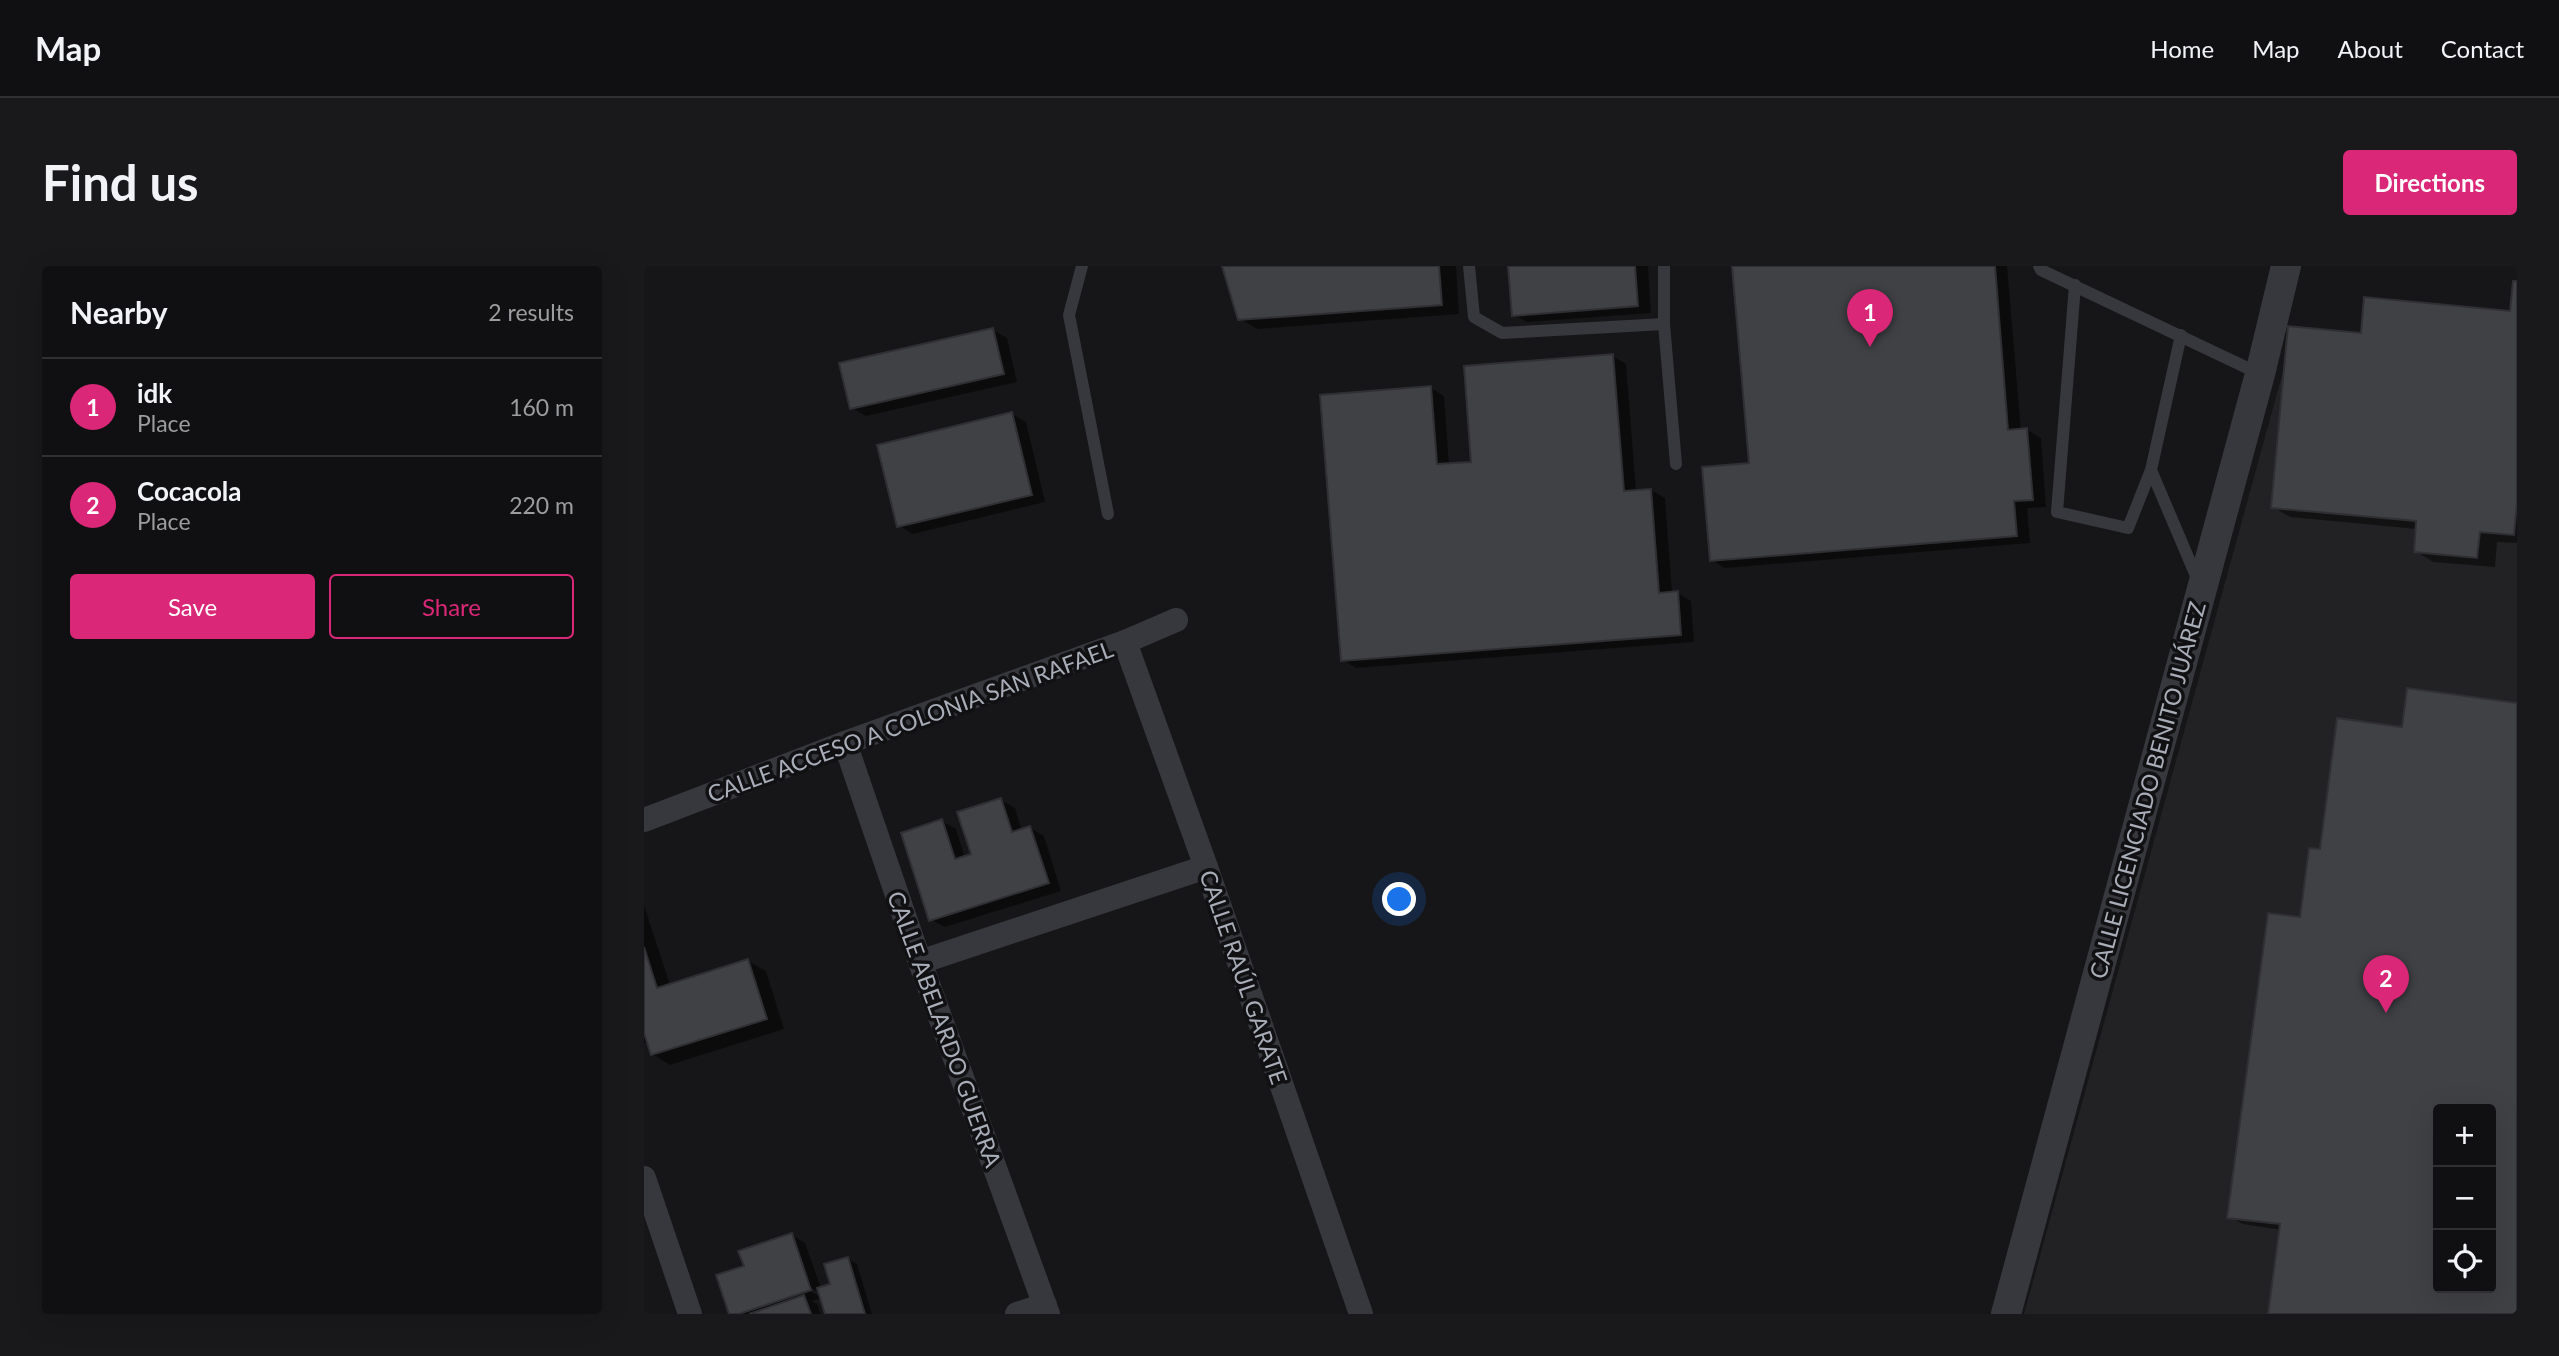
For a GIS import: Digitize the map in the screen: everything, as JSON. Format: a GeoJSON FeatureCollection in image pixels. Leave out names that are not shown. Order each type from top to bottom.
{"type":"FeatureCollection","features":[{"type":"Feature","properties":{"kind":"street","name":"CALLE LICENCIADO BENITO JUÁREZ"},"geometry":{"type":"LineString","coordinates":[[2006,1314],[2260,374],[2286,266]]}},
{"type":"Feature","properties":{"kind":"street","name":"CALLE ACCESO A COLONIA SAN RAFAEL"},"geometry":{"type":"LineString","coordinates":[[644,820],[845,743],[1125,642],[1176,620]]}},
{"type":"Feature","properties":{"kind":"street","name":"CALLE RAÚL GARATE"},"geometry":{"type":"LineString","coordinates":[[1125,642],[1361,1314]]}},
{"type":"Feature","properties":{"kind":"street","name":"CALLE ABELARDO GUERRA"},"geometry":{"type":"LineString","coordinates":[[845,743],[920,962],[1047,1309]]}},
{"type":"Feature","properties":{"kind":"street"},"geometry":{"type":"LineString","coordinates":[[920,962],[1206,867]]}},
{"type":"Feature","properties":{"kind":"street"},"geometry":{"type":"LineString","coordinates":[[644,1178],[690,1314]]}},
{"type":"Feature","properties":{"kind":"street"},"geometry":{"type":"LineString","coordinates":[[1017,1314],[1047,1309]]}},
{"type":"Feature","properties":{"kind":"lane"},"geometry":{"type":"LineString","coordinates":[[1082,266],[1069,315],[1108,514]]}},
{"type":"Feature","properties":{"kind":"lane"},"geometry":{"type":"LineString","coordinates":[[1469,266],[1474,317],[1502,332],[1664,324]]}},
{"type":"Feature","properties":{"kind":"lane"},"geometry":{"type":"LineString","coordinates":[[1664,266],[1664,324],[1676,464]]}},
{"type":"Feature","properties":{"kind":"lane"},"geometry":{"type":"LineString","coordinates":[[2039,266],[2041,270],[2260,374]]}},
{"type":"Feature","properties":{"kind":"lane"},"geometry":{"type":"LineString","coordinates":[[2075,285],[2057,512],[2128,528],[2151,470],[2181,335]]}},
{"type":"Feature","properties":{"kind":"lane"},"geometry":{"type":"LineString","coordinates":[[2151,470],[2202,590]]}},
{"type":"Feature","properties":{"kind":"shaded area"},"geometry":{"type":"Polygon","coordinates":[[[2295,328],[2517,356],[2517,1314],[2024,1314],[2295,328]]]}},
{"type":"Feature","properties":{"kind":"building"},"geometry":{"type":"Polygon","coordinates":[[[1222,266],[1439,266],[1442,305],[1238,320],[1222,266]]]}},
{"type":"Feature","properties":{"kind":"building"},"geometry":{"type":"Polygon","coordinates":[[[1508,266],[1635,266],[1638,306],[1512,316],[1508,266]]]}},
{"type":"Feature","properties":{"kind":"building"},"geometry":{"type":"Polygon","coordinates":[[[1732,266],[1995,266],[2008,430],[2027,428],[2033,500],[2014,501],[2017,536],[1710,561],[1702,467],[1749,463],[1732,266]]]}},
{"type":"Feature","properties":{"kind":"building"},"geometry":{"type":"Polygon","coordinates":[[[2513,281],[2517,281],[2517,503],[2514,535],[2480,532],[2477,558],[2414,552],[2416,521],[2271,508],[2288,326],[2361,333],[2364,297],[2510,311],[2513,281]]]}},
{"type":"Feature","properties":{"kind":"building"},"geometry":{"type":"Polygon","coordinates":[[[993,328],[1004,374],[850,409],[839,363],[993,328]]]}},
{"type":"Feature","properties":{"kind":"building"},"geometry":{"type":"Polygon","coordinates":[[[1613,354],[1624,491],[1651,489],[1659,593],[1678,591],[1681,635],[1341,661],[1320,395],[1431,386],[1437,464],[1471,462],[1464,366],[1613,354]]]}},
{"type":"Feature","properties":{"kind":"building"},"geometry":{"type":"Polygon","coordinates":[[[1012,412],[1032,495],[897,527],[877,445],[1012,412]]]}},
{"type":"Feature","properties":{"kind":"building"},"geometry":{"type":"Polygon","coordinates":[[[2407,688],[2517,703],[2517,1314],[2268,1314],[2280,1224],[2227,1218],[2268,913],[2300,917],[2309,848],[2320,849],[2337,718],[2402,727],[2407,688]]]}},
{"type":"Feature","properties":{"kind":"building"},"geometry":{"type":"Polygon","coordinates":[[[1001,798],[1012,832],[1030,826],[1049,883],[929,921],[901,833],[942,819],[955,859],[971,854],[957,812],[1001,798]]]}},
{"type":"Feature","properties":{"kind":"building"},"geometry":{"type":"Polygon","coordinates":[[[644,947],[657,988],[748,959],[767,1019],[651,1055],[644,1033],[644,947]]]}},
{"type":"Feature","properties":{"kind":"building"},"geometry":{"type":"Polygon","coordinates":[[[792,1233],[811,1290],[739,1314],[729,1314],[716,1275],[744,1266],[738,1251],[792,1233]]]}},
{"type":"Feature","properties":{"kind":"building"},"geometry":{"type":"Polygon","coordinates":[[[848,1257],[865,1314],[825,1314],[817,1288],[830,1284],[824,1264],[848,1257]]]}},
{"type":"Feature","properties":{"kind":"building"},"geometry":{"type":"Polygon","coordinates":[[[804,1295],[811,1314],[749,1314],[804,1295]]]}},
{"type":"Feature","properties":{"kind":"place","name":"idk"},"geometry":{"type":"Point","coordinates":[1870,347]}},
{"type":"Feature","properties":{"kind":"place","name":"Cocacola"},"geometry":{"type":"Point","coordinates":[2386,1013]}}]}
